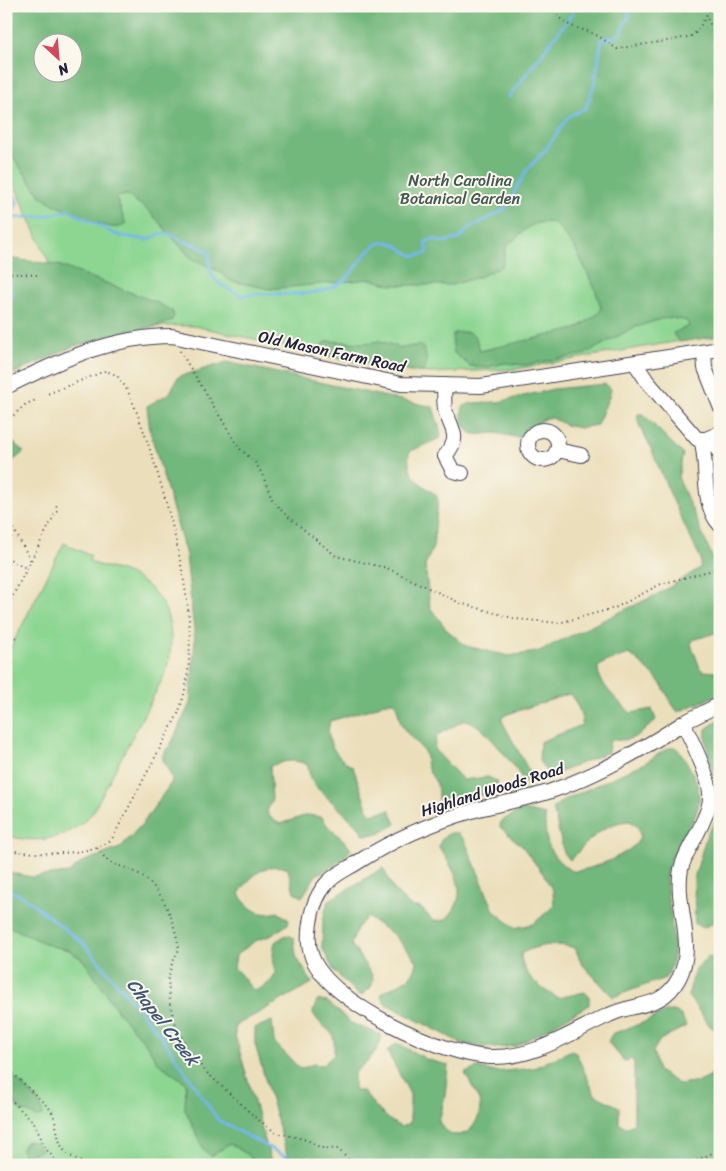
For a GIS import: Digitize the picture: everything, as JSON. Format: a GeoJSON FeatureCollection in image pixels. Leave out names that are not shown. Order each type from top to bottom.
{"type":"FeatureCollection","features":[{"type":"Feature","properties":{"kind":"street","name":"Old Mason Farm Road"},"geometry":{"type":"LineString","coordinates":[[6,387],[81,353],[107,344],[128,339],[172,336],[401,384],[480,386],[720,349]]}},
{"type":"Feature","properties":{"kind":"street"},"geometry":{"type":"LineString","coordinates":[[704,352],[704,368],[720,406]]}},
{"type":"Feature","properties":{"kind":"street"},"geometry":{"type":"LineString","coordinates":[[635,363],[682,424],[697,438],[710,437]]}},
{"type":"Feature","properties":{"kind":"street"},"geometry":{"type":"LineString","coordinates":[[444,385],[446,412],[455,429],[453,446],[445,456],[453,471],[462,473]]}},
{"type":"Feature","properties":{"kind":"street"},"geometry":{"type":"LineString","coordinates":[[710,437],[720,453]]}},
{"type":"Feature","properties":{"kind":"street"},"geometry":{"type":"LineString","coordinates":[[710,437],[705,452],[709,504],[720,525]]}},
{"type":"Feature","properties":{"kind":"street"},"geometry":{"type":"LineString","coordinates":[[557,450],[581,455]]}},
{"type":"Feature","properties":{"kind":"street","name":"Highland Woods Road"},"geometry":{"type":"LineString","coordinates":[[683,722],[710,792],[706,815],[681,868],[680,894],[686,938],[685,963],[678,980],[667,994],[658,1001],[613,1013],[530,1052],[489,1057],[432,1044],[366,1011],[326,978],[312,958],[308,934],[312,907],[329,881],[378,849],[429,825],[474,810],[550,791],[584,779],[640,750],[683,722],[720,704]]}},
{"type":"Feature","properties":{"kind":"path"},"geometry":{"type":"LineString","coordinates":[[552,6],[556,15],[571,28],[596,35],[616,49],[653,42],[684,39],[696,32],[712,6]]}},
{"type":"Feature","properties":{"kind":"path"},"geometry":{"type":"LineString","coordinates":[[706,16],[714,32],[715,56],[720,67]]}},
{"type":"Feature","properties":{"kind":"path"},"geometry":{"type":"LineString","coordinates":[[6,273],[37,275]]}},
{"type":"Feature","properties":{"kind":"path"},"geometry":{"type":"LineString","coordinates":[[172,336],[239,448],[254,462],[262,474],[273,501],[285,514],[336,556],[386,568],[460,603],[516,619],[559,623],[615,608],[661,584],[720,568]]}},
{"type":"Feature","properties":{"kind":"path"},"geometry":{"type":"LineString","coordinates":[[6,850],[67,852],[97,848],[106,844],[118,832],[184,697],[188,650],[187,602],[171,518],[136,411],[117,376],[105,370],[47,394]]}},
{"type":"Feature","properties":{"kind":"path"},"geometry":{"type":"LineString","coordinates":[[6,422],[26,404],[36,400]]}},
{"type":"Feature","properties":{"kind":"path"},"geometry":{"type":"LineString","coordinates":[[6,609],[57,510],[56,502]]}},
{"type":"Feature","properties":{"kind":"path"},"geometry":{"type":"LineString","coordinates":[[10,524],[31,561]]}},
{"type":"Feature","properties":{"kind":"path"},"geometry":{"type":"LineString","coordinates":[[6,546],[14,532]]}},
{"type":"Feature","properties":{"kind":"path"},"geometry":{"type":"LineString","coordinates":[[6,557],[27,568]]}},
{"type":"Feature","properties":{"kind":"path"},"geometry":{"type":"LineString","coordinates":[[8,564],[11,560]]}},
{"type":"Feature","properties":{"kind":"path"},"geometry":{"type":"LineString","coordinates":[[6,633],[16,638]]}},
{"type":"Feature","properties":{"kind":"path"},"geometry":{"type":"LineString","coordinates":[[97,848],[109,864],[132,870],[145,879],[156,890],[168,908],[179,949],[171,966],[168,979],[170,1004],[177,1029],[188,1051],[256,1118],[275,1132],[307,1140],[321,1148],[338,1149],[354,1165]]}},
{"type":"Feature","properties":{"kind":"path"},"geometry":{"type":"LineString","coordinates":[[6,1066],[51,1110],[55,1118],[62,1147],[68,1154],[86,1165]]}},
{"type":"Feature","properties":{"kind":"path"},"geometry":{"type":"LineString","coordinates":[[6,1095],[34,1123],[46,1149],[60,1165]]}},
{"type":"Feature","properties":{"kind":"path"},"geometry":{"type":"LineString","coordinates":[[688,1165],[720,1149]]}},
{"type":"Feature","properties":{"kind":"green space","name":"North Carolina Botanical Garden"},"geometry":{"type":"Polygon","coordinates":[[[6,6],[720,6],[720,334],[516,369],[431,373],[391,369],[194,326],[165,326],[138,329],[83,340],[6,165],[6,6]]]}},
{"type":"Feature","properties":{"kind":"green space","name":"North Carolina Botanical Garden"},"geometry":{"type":"Polygon","coordinates":[[[6,6],[720,6],[720,336],[679,342],[673,333],[689,326],[687,321],[671,318],[661,319],[633,328],[585,354],[525,365],[505,363],[485,368],[470,366],[454,353],[452,338],[454,333],[466,332],[473,334],[480,351],[576,329],[599,313],[601,308],[595,289],[575,248],[555,223],[539,223],[528,228],[507,245],[502,266],[481,276],[452,285],[391,285],[371,279],[270,289],[231,281],[218,271],[191,258],[149,211],[127,195],[116,197],[126,224],[117,227],[95,222],[51,203],[39,194],[13,157],[6,137],[6,6]]]}},
{"type":"Feature","properties":{"kind":"green space"},"geometry":{"type":"Polygon","coordinates":[[[6,258],[58,265],[156,302],[172,311],[174,315],[172,320],[166,323],[74,346],[6,377],[6,258]]]}},
{"type":"Feature","properties":{"kind":"green space"},"geometry":{"type":"Polygon","coordinates":[[[329,341],[363,343],[380,341],[402,348],[420,345],[426,358],[424,372],[410,372],[320,355],[323,344],[329,341]]]}},
{"type":"Feature","properties":{"kind":"green space"},"geometry":{"type":"Polygon","coordinates":[[[227,362],[433,407],[441,434],[440,438],[409,452],[409,460],[415,478],[436,495],[438,500],[433,547],[425,566],[430,607],[447,630],[466,646],[509,656],[537,652],[660,593],[700,568],[701,559],[640,427],[638,414],[643,414],[683,454],[678,477],[720,575],[720,635],[715,633],[693,640],[691,644],[700,668],[703,671],[716,672],[720,676],[720,694],[678,712],[659,681],[632,656],[629,654],[605,662],[598,667],[599,673],[601,680],[610,692],[631,713],[652,709],[656,720],[636,736],[625,740],[610,740],[608,752],[556,774],[546,771],[539,761],[540,742],[582,725],[578,708],[569,694],[502,716],[502,721],[531,775],[531,784],[527,785],[489,737],[472,722],[465,720],[437,735],[434,749],[463,780],[488,777],[496,781],[500,790],[446,805],[438,800],[437,785],[427,767],[425,753],[403,727],[394,702],[386,702],[374,708],[330,721],[330,742],[341,759],[353,767],[368,811],[371,814],[390,810],[396,824],[379,834],[364,835],[359,827],[315,786],[310,778],[308,765],[289,761],[270,766],[272,799],[267,812],[269,816],[280,824],[307,815],[322,817],[351,850],[335,865],[316,875],[302,897],[294,892],[288,869],[280,867],[266,868],[259,872],[253,876],[239,894],[256,911],[266,914],[278,912],[289,920],[288,924],[272,935],[255,941],[236,955],[234,968],[255,991],[265,985],[274,976],[273,951],[275,942],[286,935],[294,939],[296,956],[312,983],[235,1026],[235,1035],[272,1165],[257,1165],[247,1154],[230,1144],[211,1156],[204,1150],[185,1109],[186,1083],[158,1063],[146,1044],[119,1013],[84,961],[69,950],[51,946],[6,925],[6,872],[32,877],[69,873],[82,862],[120,848],[143,823],[171,783],[172,778],[163,760],[163,754],[172,742],[190,703],[195,641],[186,555],[150,431],[147,406],[170,393],[178,377],[227,362]]]}},
{"type":"Feature","properties":{"kind":"green space"},"geometry":{"type":"Polygon","coordinates":[[[605,384],[611,389],[597,425],[580,428],[566,425],[552,418],[546,418],[523,430],[523,438],[496,433],[471,433],[465,426],[463,419],[463,407],[471,403],[498,402],[553,389],[605,384]]]}},
{"type":"Feature","properties":{"kind":"green space"},"geometry":{"type":"Polygon","coordinates":[[[6,436],[24,452],[6,466],[6,436]]]}},
{"type":"Feature","properties":{"kind":"green space"},"geometry":{"type":"Polygon","coordinates":[[[64,543],[91,556],[89,561],[119,570],[143,582],[162,604],[168,617],[171,631],[171,646],[164,676],[93,812],[75,828],[64,834],[30,840],[6,835],[6,657],[64,543]]]}},
{"type":"Feature","properties":{"kind":"green space"},"geometry":{"type":"Polygon","coordinates":[[[720,719],[720,803],[707,748],[706,729],[720,719]]]}},
{"type":"Feature","properties":{"kind":"green space"},"geometry":{"type":"Polygon","coordinates":[[[675,747],[683,755],[692,772],[699,798],[694,818],[677,847],[666,875],[673,957],[665,978],[613,997],[582,964],[575,948],[547,945],[534,948],[521,954],[524,968],[533,980],[558,998],[585,992],[589,996],[589,1005],[516,1046],[495,1048],[463,1044],[386,1004],[381,996],[383,992],[405,981],[413,973],[417,961],[393,934],[367,917],[358,927],[351,944],[372,975],[373,982],[371,987],[362,995],[357,994],[334,971],[322,947],[323,920],[328,901],[383,868],[394,890],[410,906],[421,908],[434,921],[445,920],[453,911],[458,902],[458,884],[455,874],[439,847],[442,839],[450,833],[458,834],[465,841],[494,911],[515,928],[533,924],[554,906],[553,891],[544,875],[522,846],[500,827],[501,821],[523,810],[545,815],[549,848],[557,859],[571,871],[587,869],[608,861],[619,856],[635,844],[640,836],[638,827],[630,821],[612,825],[597,834],[570,860],[564,853],[553,808],[562,801],[645,763],[666,749],[675,747]]]}},
{"type":"Feature","properties":{"kind":"green space"},"geometry":{"type":"Polygon","coordinates":[[[720,814],[720,910],[715,922],[703,928],[695,924],[694,879],[707,834],[720,814]]]}},
{"type":"Feature","properties":{"kind":"green space"},"geometry":{"type":"Polygon","coordinates":[[[156,854],[253,1165],[6,1165],[6,879],[72,891],[156,854]]]}},
{"type":"Feature","properties":{"kind":"green space"},"geometry":{"type":"Polygon","coordinates":[[[708,956],[720,961],[714,979],[714,988],[720,997],[720,1036],[719,1032],[710,1026],[688,996],[695,970],[708,956]]]}},
{"type":"Feature","properties":{"kind":"green space"},"geometry":{"type":"Polygon","coordinates":[[[317,1000],[328,1002],[351,1023],[381,1035],[381,1041],[376,1051],[354,1073],[354,1091],[363,1091],[381,1112],[401,1127],[410,1123],[410,1094],[387,1051],[397,1043],[428,1060],[448,1065],[445,1096],[439,1122],[445,1130],[458,1135],[471,1129],[479,1115],[480,1102],[465,1073],[477,1068],[496,1072],[534,1068],[572,1050],[576,1053],[595,1095],[619,1107],[619,1124],[627,1127],[634,1124],[634,1063],[632,1059],[624,1061],[608,1042],[612,1034],[666,1012],[675,1011],[683,1019],[686,1026],[660,1040],[653,1051],[658,1071],[679,1084],[701,1081],[710,1077],[720,1060],[720,1165],[290,1165],[255,1044],[255,1028],[272,1021],[274,1042],[300,1069],[313,1064],[323,1065],[334,1055],[334,1045],[332,1034],[313,1013],[317,1000]]]}},
{"type":"Feature","properties":{"kind":"green space"},"geometry":{"type":"Polygon","coordinates":[[[6,1072],[34,1097],[42,1109],[43,1116],[37,1117],[19,1109],[6,1089],[6,1072]]]}},
{"type":"Feature","properties":{"kind":"green space"},"geometry":{"type":"Polygon","coordinates":[[[27,1141],[36,1142],[41,1150],[23,1158],[22,1148],[27,1141]]]}},
{"type":"Feature","properties":{"kind":"waterway"},"geometry":{"type":"LineString","coordinates":[[11,218],[46,216],[69,210],[117,235],[148,240],[159,234],[168,233],[182,241],[197,245],[210,253],[209,262],[212,276],[221,285],[242,296],[255,294],[302,294],[326,289],[345,280],[370,249],[376,245],[383,242],[395,244],[414,256],[428,253],[425,242],[436,239],[441,242],[459,239],[468,229],[504,210],[527,170],[547,148],[569,116],[586,108],[595,82],[602,39],[612,38],[622,33],[624,24],[629,18],[627,6]]}},
{"type":"Feature","properties":{"kind":"waterway"},"geometry":{"type":"LineString","coordinates":[[508,98],[573,13]]}},
{"type":"Feature","properties":{"kind":"waterway"},"geometry":{"type":"LineString","coordinates":[[6,176],[17,203],[6,225]]}},
{"type":"Feature","properties":{"kind":"waterway"},"geometry":{"type":"LineString","coordinates":[[6,276],[10,283],[12,298],[6,305]]}},
{"type":"Feature","properties":{"kind":"waterway","name":"Chapel Creek"},"geometry":{"type":"LineString","coordinates":[[6,889],[24,897],[85,945],[161,1036],[218,1120],[301,1165]]}}]}
